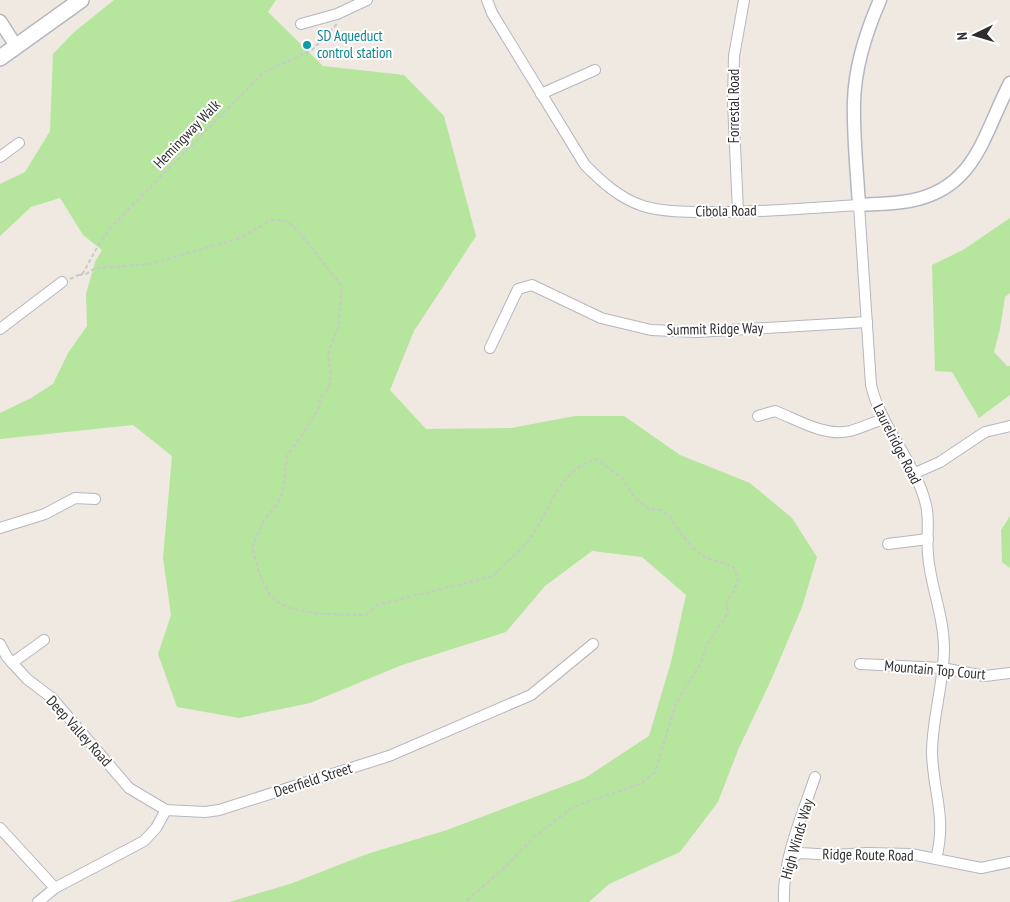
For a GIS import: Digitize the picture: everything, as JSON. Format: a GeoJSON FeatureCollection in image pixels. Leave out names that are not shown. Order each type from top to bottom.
{"type":"FeatureCollection","features":[{"type":"Feature","properties":{"kind":"main road"},"geometry":{"type":"LineString","coordinates":[[0,58],[81,0]]}},
{"type":"Feature","properties":{"kind":"street"},"geometry":{"type":"LineString","coordinates":[[301,24],[334,15],[367,0]]}},
{"type":"Feature","properties":{"kind":"street","name":"Cibola Road"},"geometry":{"type":"LineString","coordinates":[[487,0],[492,13],[585,165],[605,185],[623,197],[667,212],[738,212],[859,205],[909,201],[938,192],[958,179],[972,164],[1010,83]]}},
{"type":"Feature","properties":{"kind":"street","name":"Forrestal Road"},"geometry":{"type":"LineString","coordinates":[[738,212],[733,102],[734,56],[744,0]]}},
{"type":"Feature","properties":{"kind":"street","name":"Laurelridge Road"},"geometry":{"type":"LineString","coordinates":[[880,0],[868,27],[858,64],[854,100],[859,205],[871,384],[875,403],[913,474],[926,504],[928,555],[941,616],[944,648],[933,732],[932,756],[942,817],[936,858]]}},
{"type":"Feature","properties":{"kind":"street"},"geometry":{"type":"LineString","coordinates":[[0,21],[16,46]]}},
{"type":"Feature","properties":{"kind":"street"},"geometry":{"type":"LineString","coordinates":[[541,94],[595,70]]}},
{"type":"Feature","properties":{"kind":"street"},"geometry":{"type":"LineString","coordinates":[[0,156],[19,143]]}},
{"type":"Feature","properties":{"kind":"street"},"geometry":{"type":"LineString","coordinates":[[0,329],[62,282]]}},
{"type":"Feature","properties":{"kind":"street","name":"Summit Ridge Way"},"geometry":{"type":"LineString","coordinates":[[490,348],[518,289],[532,286],[594,315],[651,330],[697,332],[867,322]]}},
{"type":"Feature","properties":{"kind":"street"},"geometry":{"type":"LineString","coordinates":[[758,416],[776,411],[818,429],[835,432],[849,431],[883,419]]}},
{"type":"Feature","properties":{"kind":"street"},"geometry":{"type":"LineString","coordinates":[[913,474],[940,462],[984,432],[1010,426]]}},
{"type":"Feature","properties":{"kind":"street"},"geometry":{"type":"LineString","coordinates":[[0,528],[45,514],[75,498],[95,499]]}},
{"type":"Feature","properties":{"kind":"street"},"geometry":{"type":"LineString","coordinates":[[888,544],[928,539]]}},
{"type":"Feature","properties":{"kind":"street"},"geometry":{"type":"LineString","coordinates":[[12,663],[44,640]]}},
{"type":"Feature","properties":{"kind":"street","name":"Deep Valley Road"},"geometry":{"type":"LineString","coordinates":[[0,644],[26,680],[52,698],[130,788],[166,810]]}},
{"type":"Feature","properties":{"kind":"street","name":"Deerfield Street"},"geometry":{"type":"LineString","coordinates":[[166,810],[205,812],[219,810],[389,756],[531,694],[593,644]]}},
{"type":"Feature","properties":{"kind":"street","name":"Mountain Top Court"},"geometry":{"type":"LineString","coordinates":[[860,664],[942,668],[985,676],[1010,673]]}},
{"type":"Feature","properties":{"kind":"street","name":"High Winds Way"},"geometry":{"type":"LineString","coordinates":[[784,902],[783,885],[797,829],[815,777]]}},
{"type":"Feature","properties":{"kind":"street"},"geometry":{"type":"LineString","coordinates":[[38,902],[55,888],[144,840],[156,828],[166,810]]}},
{"type":"Feature","properties":{"kind":"street"},"geometry":{"type":"LineString","coordinates":[[0,828],[55,888]]}},
{"type":"Feature","properties":{"kind":"street","name":"Ridge Route Road"},"geometry":{"type":"LineString","coordinates":[[789,862],[791,858],[800,853],[834,855],[911,854],[981,868],[1010,862]]}},
{"type":"Feature","properties":{"kind":"path","name":"Hemingway Walk"},"geometry":{"type":"LineString","coordinates":[[79,275],[86,270],[99,244],[112,226],[209,126],[263,73],[312,50],[337,24],[334,15]]}},
{"type":"Feature","properties":{"kind":"path"},"geometry":{"type":"LineString","coordinates":[[62,282],[86,274],[95,268],[150,264],[240,238],[272,220],[279,220],[286,221],[297,230],[342,286],[338,328],[328,353],[331,374],[329,388],[321,397],[318,409],[307,428],[287,456],[283,492],[277,505],[265,518],[252,547],[254,562],[270,595],[278,602],[290,608],[319,614],[366,615],[377,605],[494,576],[505,562],[527,542],[540,523],[563,481],[576,467],[596,459],[622,478],[635,498],[649,509],[661,510],[670,516],[676,528],[693,548],[706,558],[733,566],[738,579],[734,591],[727,600],[728,611],[707,644],[701,664],[676,703],[655,772],[640,784],[573,807],[535,836],[502,870],[465,902]]}},
{"type":"Feature","properties":{"kind":"green space"},"geometry":{"type":"Polygon","coordinates":[[[114,0],[276,0],[268,12],[323,66],[404,75],[444,116],[476,236],[414,331],[390,390],[426,429],[511,428],[575,416],[624,416],[680,455],[750,483],[792,518],[817,557],[802,607],[772,678],[738,750],[718,802],[680,852],[609,884],[589,902],[229,902],[290,884],[367,854],[447,830],[585,778],[649,736],[671,662],[686,595],[642,557],[592,551],[545,586],[506,632],[402,665],[310,703],[239,718],[177,707],[158,654],[171,615],[163,558],[172,456],[133,425],[0,439],[0,413],[31,398],[53,384],[68,353],[87,326],[86,294],[95,262],[102,250],[83,235],[60,198],[31,207],[0,236],[0,184],[25,172],[50,131],[53,54],[73,33],[114,0]]]}},
{"type":"Feature","properties":{"kind":"green space"},"geometry":{"type":"Polygon","coordinates":[[[1010,218],[1010,293],[1005,297],[994,352],[1007,366],[1010,366],[1010,395],[979,418],[952,372],[935,371],[932,265],[963,250],[1010,218]]]}},
{"type":"Feature","properties":{"kind":"green space"},"geometry":{"type":"Polygon","coordinates":[[[1010,516],[1010,568],[1002,562],[1001,530],[1010,516]]]}},
{"type":"Feature","properties":{"kind":"place","name":"SD Aqueduct control station"},"geometry":{"type":"Point","coordinates":[307,45]}}]}
